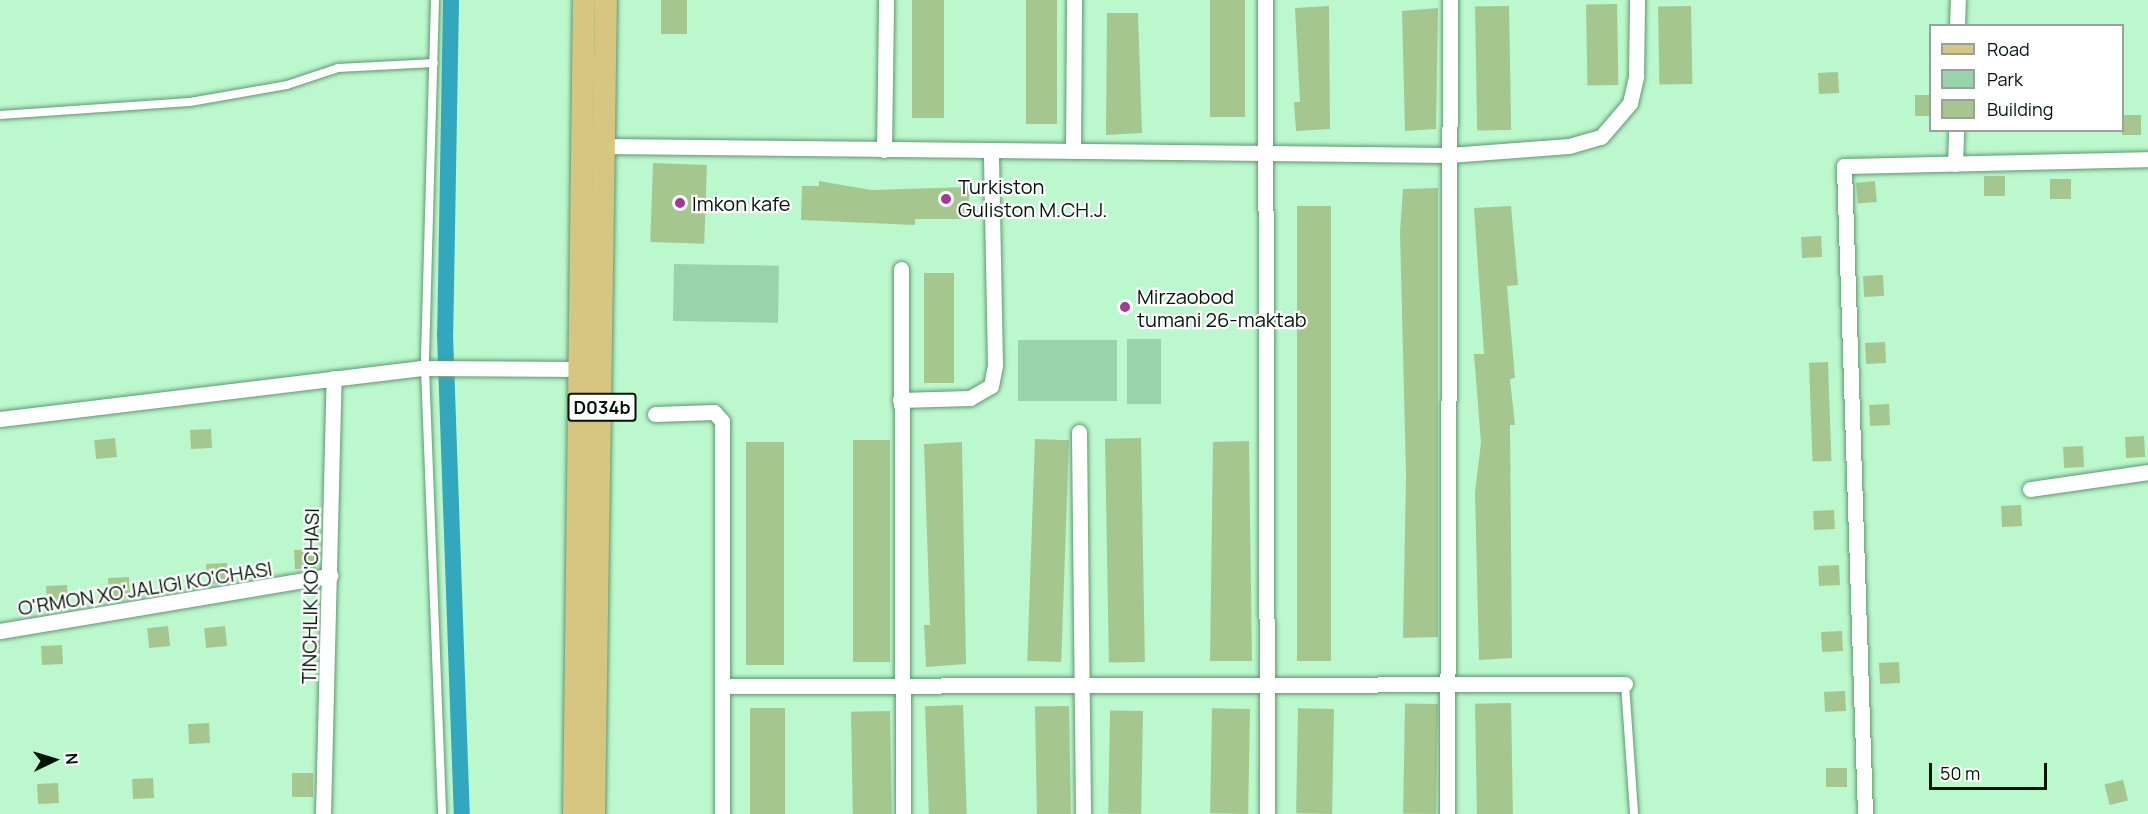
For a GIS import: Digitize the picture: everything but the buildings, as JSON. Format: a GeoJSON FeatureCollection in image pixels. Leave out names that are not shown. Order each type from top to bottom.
{"type":"FeatureCollection","features":[{"type":"Feature","properties":{"kind":"main road","name":"D034b"},"geometry":{"type":"LineString","coordinates":[[584,0],[580,369],[589,541],[594,814]]}},
{"type":"Feature","properties":{"kind":"main road","name":"D034b"},"geometry":{"type":"LineString","coordinates":[[574,814],[589,541],[605,146],[606,0]]}},
{"type":"Feature","properties":{"kind":"street"},"geometry":{"type":"LineString","coordinates":[[884,150],[886,0]]}},
{"type":"Feature","properties":{"kind":"street"},"geometry":{"type":"LineString","coordinates":[[1073,151],[1074,0]]}},
{"type":"Feature","properties":{"kind":"street"},"geometry":{"type":"LineString","coordinates":[[1265,0],[1264,684],[1267,814]]}},
{"type":"Feature","properties":{"kind":"street"},"geometry":{"type":"LineString","coordinates":[[1447,814],[1445,684],[1450,0]]}},
{"type":"Feature","properties":{"kind":"street"},"geometry":{"type":"LineString","coordinates":[[605,146],[991,152],[1449,155],[1569,146],[1601,137],[1630,103],[1636,76],[1637,0]]}},
{"type":"Feature","properties":{"kind":"street"},"geometry":{"type":"LineString","coordinates":[[1957,24],[1958,0]]}},
{"type":"Feature","properties":{"kind":"street"},"geometry":{"type":"LineString","coordinates":[[1955,164],[1956,132]]}},
{"type":"Feature","properties":{"kind":"street"},"geometry":{"type":"LineString","coordinates":[[900,400],[970,398],[991,386],[995,365],[991,152]]}},
{"type":"Feature","properties":{"kind":"street"},"geometry":{"type":"LineString","coordinates":[[1865,814],[1844,166],[2148,159]]}},
{"type":"Feature","properties":{"kind":"street"},"geometry":{"type":"LineString","coordinates":[[901,269],[899,682],[903,814]]}},
{"type":"Feature","properties":{"kind":"street"},"geometry":{"type":"LineString","coordinates":[[0,419],[425,368],[580,369]]}},
{"type":"Feature","properties":{"kind":"street","name":"TINCHLIK KO'CHASI"},"geometry":{"type":"LineString","coordinates":[[323,814],[334,378]]}},
{"type":"Feature","properties":{"kind":"street"},"geometry":{"type":"LineString","coordinates":[[655,414],[714,412],[722,421],[722,814]]}},
{"type":"Feature","properties":{"kind":"street"},"geometry":{"type":"LineString","coordinates":[[1079,432],[1083,814]]}},
{"type":"Feature","properties":{"kind":"street"},"geometry":{"type":"LineString","coordinates":[[2030,489],[2148,472]]}},
{"type":"Feature","properties":{"kind":"street","name":"O'RMON XO'JALIGI KO'CHASI"},"geometry":{"type":"LineString","coordinates":[[0,631],[330,576]]}},
{"type":"Feature","properties":{"kind":"street"},"geometry":{"type":"LineString","coordinates":[[723,686],[899,682],[1625,684]]}},
{"type":"Feature","properties":{"kind":"lane"},"geometry":{"type":"LineString","coordinates":[[435,0],[425,368],[442,814]]}},
{"type":"Feature","properties":{"kind":"lane"},"geometry":{"type":"LineString","coordinates":[[0,114],[190,102],[287,85],[338,68],[434,63]]}},
{"type":"Feature","properties":{"kind":"lane"},"geometry":{"type":"LineString","coordinates":[[1625,684],[1634,814]]}},
{"type":"Feature","properties":{"kind":"green space"},"geometry":{"type":"Polygon","coordinates":[[[674,264],[779,266],[778,323],[673,321],[674,264]]]}},
{"type":"Feature","properties":{"kind":"green space"},"geometry":{"type":"Polygon","coordinates":[[[1127,339],[1161,339],[1161,404],[1127,404],[1127,339]]]}},
{"type":"Feature","properties":{"kind":"green space"},"geometry":{"type":"Polygon","coordinates":[[[1018,340],[1117,340],[1117,401],[1018,401],[1018,340]]]}},
{"type":"Feature","properties":{"kind":"waterway"},"geometry":{"type":"LineString","coordinates":[[451,0],[445,334],[462,814]]}},
{"type":"Feature","properties":{"kind":"place","name":"Turkiston Guliston M.CH.J."},"geometry":{"type":"Point","coordinates":[946,199]}},
{"type":"Feature","properties":{"kind":"place","name":"Imkon kafe"},"geometry":{"type":"Point","coordinates":[680,203]}},
{"type":"Feature","properties":{"kind":"place","name":"Mirzaobod tumani 26-maktab"},"geometry":{"type":"Point","coordinates":[1125,307]}}]}
